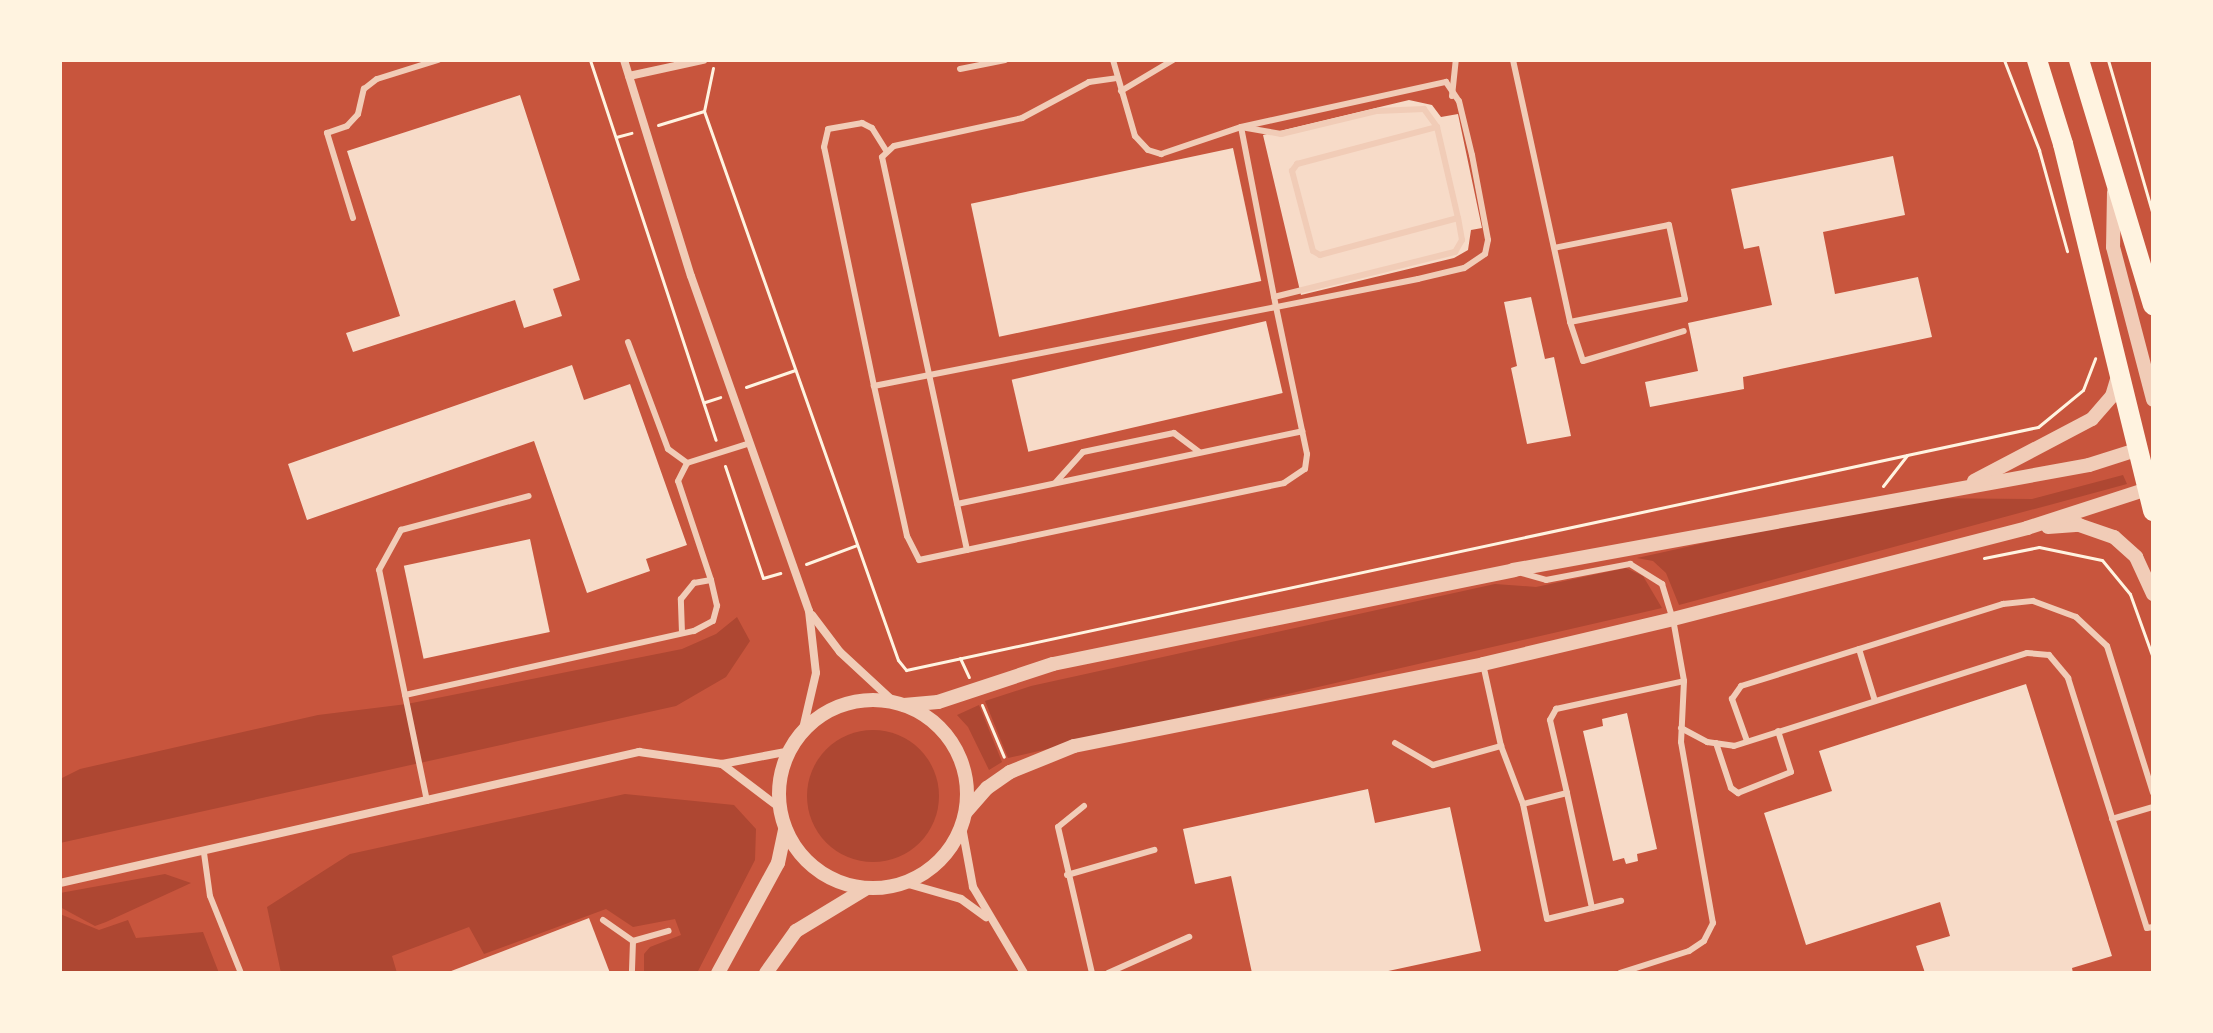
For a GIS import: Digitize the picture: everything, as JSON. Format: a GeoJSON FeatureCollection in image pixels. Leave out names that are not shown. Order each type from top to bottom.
{"type":"FeatureCollection","features":[{"type":"Feature","properties":{"kind":"highway"},"geometry":{"type":"LineString","coordinates":[[2037,60],[2063,144],[2118,376],[2145,448],[2153,511]]}},
{"type":"Feature","properties":{"kind":"highway"},"geometry":{"type":"LineString","coordinates":[[2079,60],[2114,167],[2153,305]]}},
{"type":"Feature","properties":{"kind":"highway"},"geometry":{"type":"LineString","coordinates":[[2114,167],[2153,254]]}},
{"type":"Feature","properties":{"kind":"street"},"geometry":{"type":"LineString","coordinates":[[624,60],[732,392],[809,611],[816,673],[802,733],[790,751],[780,778],[780,808],[785,829],[815,868],[865,889]]}},
{"type":"Feature","properties":{"kind":"street"},"geometry":{"type":"LineString","coordinates":[[629,76],[703,60]]}},
{"type":"Feature","properties":{"kind":"street"},"geometry":{"type":"LineString","coordinates":[[2114,167],[2113,247],[2153,400]]}},
{"type":"Feature","properties":{"kind":"street"},"geometry":{"type":"LineString","coordinates":[[1959,488],[2081,426],[2112,396],[2118,376]]}},
{"type":"Feature","properties":{"kind":"street"},"geometry":{"type":"LineString","coordinates":[[802,733],[841,705],[938,702],[1053,664],[1513,570],[2089,465],[2145,448]]}},
{"type":"Feature","properties":{"kind":"street"},"geometry":{"type":"LineString","coordinates":[[766,973],[796,931],[865,889],[905,883],[939,861],[964,819],[1010,772],[1074,746],[1483,664],[1673,619],[2027,528],[2151,483]]}},
{"type":"Feature","properties":{"kind":"street"},"geometry":{"type":"LineString","coordinates":[[2027,528],[2079,525],[2114,537],[2136,557],[2153,594]]}},
{"type":"Feature","properties":{"kind":"street"},"geometry":{"type":"LineString","coordinates":[[809,611],[840,652],[899,704],[930,719],[951,741],[964,767],[965,860],[987,918],[1024,973]]}},
{"type":"Feature","properties":{"kind":"street"},"geometry":{"type":"LineString","coordinates":[[60,883],[204,853],[639,752],[722,764],[790,751]]}},
{"type":"Feature","properties":{"kind":"street"},"geometry":{"type":"LineString","coordinates":[[722,764],[780,808]]}},
{"type":"Feature","properties":{"kind":"street"},"geometry":{"type":"LineString","coordinates":[[718,973],[778,863],[785,829]]}},
{"type":"Feature","properties":{"kind":"street"},"geometry":{"type":"LineString","coordinates":[[905,883],[961,899],[987,918]]}},
{"type":"Feature","properties":{"kind":"lane"},"geometry":{"type":"LineString","coordinates":[[353,218],[327,133],[347,126],[358,114],[364,89],[377,79],[438,60]]}},
{"type":"Feature","properties":{"kind":"lane"},"geometry":{"type":"LineString","coordinates":[[960,69],[1005,60]]}},
{"type":"Feature","properties":{"kind":"lane"},"geometry":{"type":"LineString","coordinates":[[874,386],[1443,273],[1485,254],[1488,240],[1472,155],[1459,101],[1452,96],[1446,82],[1241,127],[1161,154],[1148,150],[1129,122],[1113,60]]}},
{"type":"Feature","properties":{"kind":"lane"},"geometry":{"type":"LineString","coordinates":[[1121,91],[1173,60]]}},
{"type":"Feature","properties":{"kind":"lane"},"geometry":{"type":"LineString","coordinates":[[1452,96],[1456,60]]}},
{"type":"Feature","properties":{"kind":"lane"},"geometry":{"type":"LineString","coordinates":[[1513,60],[1570,322],[1583,361],[1684,331]]}},
{"type":"Feature","properties":{"kind":"lane"},"geometry":{"type":"LineString","coordinates":[[967,550],[887,193],[882,157],[894,146],[1022,118],[1089,82],[1117,78]]}},
{"type":"Feature","properties":{"kind":"lane"},"geometry":{"type":"LineString","coordinates":[[1241,127],[1281,134],[1407,107],[1424,109],[1437,127],[1458,218],[1462,240],[1455,252],[1274,297]]}},
{"type":"Feature","properties":{"kind":"lane"},"geometry":{"type":"LineString","coordinates":[[887,152],[872,128],[862,123],[828,129],[824,147],[874,386],[907,536],[919,560],[1299,478],[1307,454],[1241,127]]}},
{"type":"Feature","properties":{"kind":"lane"},"geometry":{"type":"LineString","coordinates":[[1437,127],[1306,158],[1292,171],[1313,251],[1320,255],[1458,218]]}},
{"type":"Feature","properties":{"kind":"lane"},"geometry":{"type":"LineString","coordinates":[[1554,248],[1669,225],[1672,237],[1685,299],[1570,322]]}},
{"type":"Feature","properties":{"kind":"lane"},"geometry":{"type":"LineString","coordinates":[[628,342],[668,449],[687,463]]}},
{"type":"Feature","properties":{"kind":"lane"},"geometry":{"type":"LineString","coordinates":[[957,504],[1302,431]]}},
{"type":"Feature","properties":{"kind":"lane"},"geometry":{"type":"LineString","coordinates":[[1056,483],[1083,452],[1174,433],[1199,452]]}},
{"type":"Feature","properties":{"kind":"lane"},"geometry":{"type":"LineString","coordinates":[[405,695],[682,633],[713,621],[717,606],[711,580],[678,481],[687,463],[750,443]]}},
{"type":"Feature","properties":{"kind":"lane"},"geometry":{"type":"LineString","coordinates":[[427,801],[379,570],[401,530],[529,496]]}},
{"type":"Feature","properties":{"kind":"lane"},"geometry":{"type":"LineString","coordinates":[[1513,570],[1546,580],[1630,564],[1662,584],[1673,619],[1684,681],[1681,728],[1713,923],[1704,941],[1689,951],[1620,973]]}},
{"type":"Feature","properties":{"kind":"lane"},"geometry":{"type":"LineString","coordinates":[[682,633],[681,599],[694,583],[711,580]]}},
{"type":"Feature","properties":{"kind":"lane"},"geometry":{"type":"LineString","coordinates":[[1747,741],[1734,691],[2003,604],[2033,601],[2056,607],[2107,646],[2153,793]]}},
{"type":"Feature","properties":{"kind":"lane"},"geometry":{"type":"LineString","coordinates":[[1859,649],[1875,701]]}},
{"type":"Feature","properties":{"kind":"lane"},"geometry":{"type":"LineString","coordinates":[[1681,728],[1716,743],[1747,741],[2027,653],[2049,655],[2068,678],[2147,928],[2153,927]]}},
{"type":"Feature","properties":{"kind":"lane"},"geometry":{"type":"LineString","coordinates":[[1483,664],[1501,746],[1523,804],[1547,919],[1621,901]]}},
{"type":"Feature","properties":{"kind":"lane"},"geometry":{"type":"LineString","coordinates":[[1592,908],[1550,720],[1556,709],[1684,681]]}},
{"type":"Feature","properties":{"kind":"lane"},"geometry":{"type":"LineString","coordinates":[[1716,743],[1731,788],[1738,793],[1791,772],[1778,731]]}},
{"type":"Feature","properties":{"kind":"lane"},"geometry":{"type":"LineString","coordinates":[[1395,743],[1433,765],[1501,746]]}},
{"type":"Feature","properties":{"kind":"lane"},"geometry":{"type":"LineString","coordinates":[[1523,804],[1567,793]]}},
{"type":"Feature","properties":{"kind":"lane"},"geometry":{"type":"LineString","coordinates":[[1084,806],[1058,827],[1092,973]]}},
{"type":"Feature","properties":{"kind":"lane"},"geometry":{"type":"LineString","coordinates":[[2112,819],[2153,807]]}},
{"type":"Feature","properties":{"kind":"lane"},"geometry":{"type":"LineString","coordinates":[[1067,875],[1154,850]]}},
{"type":"Feature","properties":{"kind":"lane"},"geometry":{"type":"LineString","coordinates":[[204,853],[210,896],[241,973]]}},
{"type":"Feature","properties":{"kind":"lane"},"geometry":{"type":"LineString","coordinates":[[603,920],[633,941]]}},
{"type":"Feature","properties":{"kind":"lane"},"geometry":{"type":"LineString","coordinates":[[633,941],[669,931]]}},
{"type":"Feature","properties":{"kind":"lane"},"geometry":{"type":"LineString","coordinates":[[1108,973],[1189,937]]}},
{"type":"Feature","properties":{"kind":"lane"},"geometry":{"type":"LineString","coordinates":[[632,973],[633,941]]}},
{"type":"Feature","properties":{"kind":"path"},"geometry":{"type":"LineString","coordinates":[[590,60],[763,578],[857,545]]}},
{"type":"Feature","properties":{"kind":"path"},"geometry":{"type":"LineString","coordinates":[[712,60],[714,78],[704,111],[857,545],[906,670],[2038,427],[2083,390],[2097,353]]}},
{"type":"Feature","properties":{"kind":"path"},"geometry":{"type":"LineString","coordinates":[[2004,60],[2039,150],[2070,264]]}},
{"type":"Feature","properties":{"kind":"path"},"geometry":{"type":"LineString","coordinates":[[2108,60],[2153,215]]}},
{"type":"Feature","properties":{"kind":"path"},"geometry":{"type":"LineString","coordinates":[[704,403],[795,370]]}},
{"type":"Feature","properties":{"kind":"path"},"geometry":{"type":"LineString","coordinates":[[1869,504],[1907,455]]}},
{"type":"Feature","properties":{"kind":"path"},"geometry":{"type":"LineString","coordinates":[[1979,558],[2039,547],[2102,560],[2130,594],[2153,658]]}},
{"type":"Feature","properties":{"kind":"path"},"geometry":{"type":"LineString","coordinates":[[960,658],[1010,772]]}},
{"type":"Feature","properties":{"kind":"shaded area"},"geometry":{"type":"Polygon","coordinates":[[[2123,475],[2127,484],[1679,605],[1666,573],[1653,561],[1637,558],[1908,498],[2032,499],[2123,475]]]}},
{"type":"Feature","properties":{"kind":"shaded area"},"geometry":{"type":"Polygon","coordinates":[[[1626,568],[1643,576],[1662,608],[1008,758],[985,701],[1031,686],[1495,584],[1536,587],[1626,568]]]}},
{"type":"Feature","properties":{"kind":"shaded area"},"geometry":{"type":"Polygon","coordinates":[[[737,617],[750,641],[726,677],[676,706],[60,843],[60,779],[80,769],[318,715],[407,704],[682,649],[716,634],[737,617]]]}},
{"type":"Feature","properties":{"kind":"shaded area"},"geometry":{"type":"Polygon","coordinates":[[[979,705],[1002,762],[989,770],[968,727],[957,715],[979,705]]]}},
{"type":"Feature","properties":{"kind":"shaded area"},"geometry":{"type":"Polygon","coordinates":[[[873,730],[898,735],[919,750],[934,771],[939,796],[934,821],[919,842],[898,857],[873,862],[848,857],[827,842],[812,821],[807,796],[812,771],[827,750],[848,735],[873,730]]]}},
{"type":"Feature","properties":{"kind":"shaded area"},"geometry":{"type":"Polygon","coordinates":[[[625,794],[734,805],[756,829],[755,860],[697,973],[644,973],[644,954],[650,947],[681,935],[675,919],[633,927],[606,909],[484,954],[469,927],[392,956],[397,973],[281,973],[267,907],[350,854],[625,794]]]}},
{"type":"Feature","properties":{"kind":"shaded area"},"geometry":{"type":"Polygon","coordinates":[[[165,874],[191,883],[95,926],[60,907],[60,893],[165,874]]]}},
{"type":"Feature","properties":{"kind":"shaded area"},"geometry":{"type":"Polygon","coordinates":[[[60,914],[99,930],[128,920],[136,938],[203,932],[219,973],[60,973],[60,914]]]}},
{"type":"Feature","properties":{"kind":"building"},"geometry":{"type":"Polygon","coordinates":[[[520,95],[580,280],[553,289],[562,316],[524,328],[515,300],[353,352],[346,333],[400,316],[347,151],[520,95]]]}},
{"type":"Feature","properties":{"kind":"building"},"geometry":{"type":"Polygon","coordinates":[[[1409,100],[1432,105],[1441,117],[1458,114],[1482,228],[1471,230],[1468,250],[1454,258],[1301,295],[1263,135],[1409,100]]]}},
{"type":"Feature","properties":{"kind":"building"},"geometry":{"type":"Polygon","coordinates":[[[1233,148],[1261,281],[999,337],[971,204],[1233,148]]]}},
{"type":"Feature","properties":{"kind":"building"},"geometry":{"type":"Polygon","coordinates":[[[1893,156],[1905,215],[1823,232],[1835,294],[1918,277],[1932,337],[1743,377],[1744,389],[1650,407],[1645,382],[1698,371],[1688,323],[1772,305],[1759,246],[1744,249],[1731,189],[1893,156]]]}},
{"type":"Feature","properties":{"kind":"building"},"geometry":{"type":"Polygon","coordinates":[[[1531,297],[1545,359],[1554,357],[1571,436],[1527,444],[1511,368],[1517,366],[1504,302],[1531,297]]]}},
{"type":"Feature","properties":{"kind":"building"},"geometry":{"type":"Polygon","coordinates":[[[1266,321],[1283,393],[1028,452],[1012,380],[1266,321]]]}},
{"type":"Feature","properties":{"kind":"building"},"geometry":{"type":"Polygon","coordinates":[[[572,365],[584,400],[630,384],[687,545],[646,559],[650,571],[587,593],[534,441],[307,520],[288,464],[572,365]]]}},
{"type":"Feature","properties":{"kind":"building"},"geometry":{"type":"Polygon","coordinates":[[[530,539],[550,632],[424,659],[404,566],[530,539]]]}},
{"type":"Feature","properties":{"kind":"building"},"geometry":{"type":"Polygon","coordinates":[[[2026,684],[2112,956],[2072,968],[2073,973],[1925,973],[1916,946],[1950,936],[1940,902],[1806,945],[1764,813],[1832,791],[1819,751],[2026,684]]]}},
{"type":"Feature","properties":{"kind":"building"},"geometry":{"type":"Polygon","coordinates":[[[1627,713],[1657,849],[1637,854],[1638,861],[1626,864],[1624,858],[1613,861],[1583,731],[1603,726],[1602,719],[1627,713]]]}},
{"type":"Feature","properties":{"kind":"building"},"geometry":{"type":"Polygon","coordinates":[[[1368,789],[1375,823],[1450,807],[1481,951],[1379,973],[1252,973],[1231,876],[1195,884],[1183,829],[1368,789]]]}},
{"type":"Feature","properties":{"kind":"building"},"geometry":{"type":"Polygon","coordinates":[[[589,918],[610,973],[446,973],[589,918]]]}}]}
